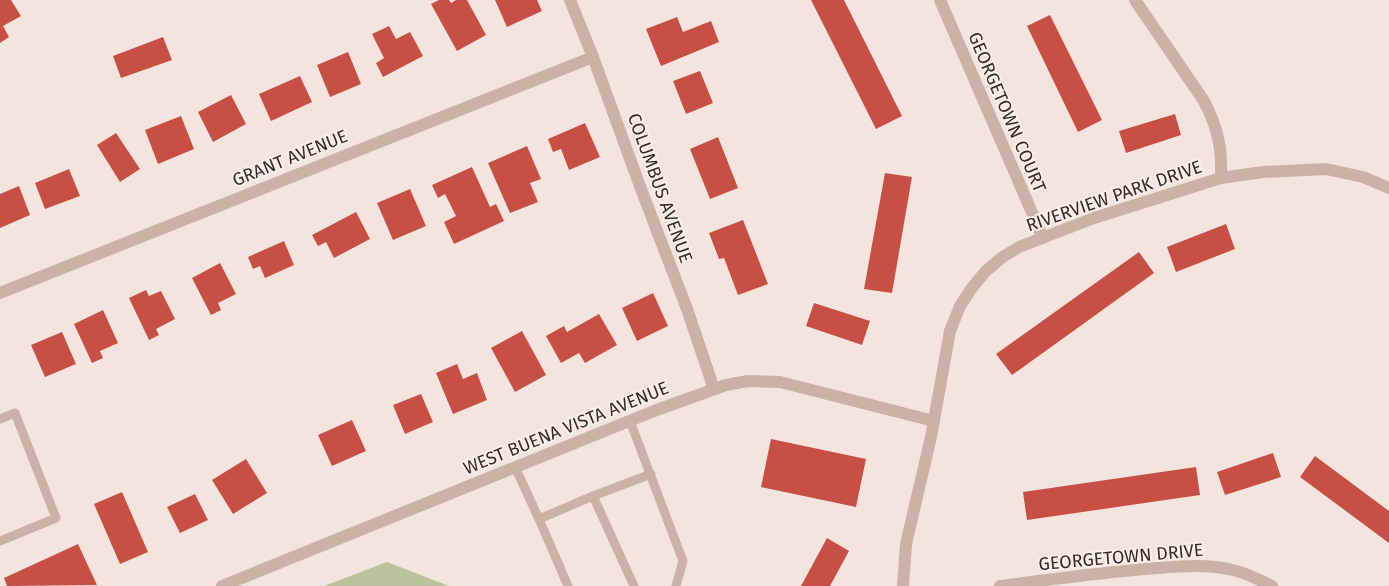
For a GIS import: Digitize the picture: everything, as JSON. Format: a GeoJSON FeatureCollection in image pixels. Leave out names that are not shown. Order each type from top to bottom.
{"type":"FeatureCollection","features":[{"type":"Feature","properties":{"kind":"street","name":"COLUMBUS AVENUE"},"geometry":{"type":"LineString","coordinates":[[570,0],[593,56],[687,309],[714,389]]}},
{"type":"Feature","properties":{"kind":"street","name":"GEORGETOWN COURT"},"geometry":{"type":"LineString","coordinates":[[940,0],[1043,238]]}},
{"type":"Feature","properties":{"kind":"street"},"geometry":{"type":"LineString","coordinates":[[1135,0],[1204,101],[1213,119],[1222,158],[1221,178]]}},
{"type":"Feature","properties":{"kind":"street","name":"GRANT AVENUE"},"geometry":{"type":"LineString","coordinates":[[0,293],[593,56]]}},
{"type":"Feature","properties":{"kind":"street","name":"RIVERVIEW PARK DRIVE"},"geometry":{"type":"LineString","coordinates":[[934,421],[950,332],[960,306],[971,288],[985,272],[1001,258],[1019,247],[1094,218],[1221,178],[1263,172],[1326,169],[1364,177],[1389,188]]}},
{"type":"Feature","properties":{"kind":"street","name":"WEST BUENA VISTA AVENUE"},"geometry":{"type":"LineString","coordinates":[[222,586],[654,411],[726,385],[748,381],[780,382],[934,421]]}},
{"type":"Feature","properties":{"kind":"street"},"geometry":{"type":"LineString","coordinates":[[903,586],[906,544],[934,421]]}},
{"type":"Feature","properties":{"kind":"street","name":"GEORGETOWN DRIVE"},"geometry":{"type":"LineString","coordinates":[[1000,586],[1096,573],[1212,566],[1254,577],[1272,586]]}},
{"type":"Feature","properties":{"kind":"lane"},"geometry":{"type":"LineString","coordinates":[[0,419],[16,413],[56,518],[0,540]]}},
{"type":"Feature","properties":{"kind":"lane"},"geometry":{"type":"LineString","coordinates":[[630,421],[683,561],[676,586]]}},
{"type":"Feature","properties":{"kind":"lane"},"geometry":{"type":"LineString","coordinates":[[515,467],[540,519],[568,586]]}},
{"type":"Feature","properties":{"kind":"lane"},"geometry":{"type":"LineString","coordinates":[[540,519],[651,474]]}},
{"type":"Feature","properties":{"kind":"lane"},"geometry":{"type":"LineString","coordinates":[[593,496],[634,586]]}},
{"type":"Feature","properties":{"kind":"green space"},"geometry":{"type":"Polygon","coordinates":[[[387,562],[449,586],[324,586],[387,562]]]}},
{"type":"Feature","properties":{"kind":"building"},"geometry":{"type":"Polygon","coordinates":[[[0,0],[11,0],[21,16],[3,26],[9,37],[0,43],[0,0]]]}},
{"type":"Feature","properties":{"kind":"building"},"geometry":{"type":"Polygon","coordinates":[[[439,0],[449,0],[451,3],[456,0],[467,0],[486,35],[457,51],[431,4],[439,0]]]}},
{"type":"Feature","properties":{"kind":"building"},"geometry":{"type":"Polygon","coordinates":[[[495,0],[537,0],[542,11],[507,27],[495,0]]]}},
{"type":"Feature","properties":{"kind":"building"},"geometry":{"type":"Polygon","coordinates":[[[811,0],[844,0],[902,116],[876,129],[811,0]]]}},
{"type":"Feature","properties":{"kind":"building"},"geometry":{"type":"Polygon","coordinates":[[[1050,15],[1102,120],[1078,132],[1027,26],[1050,15]]]}},
{"type":"Feature","properties":{"kind":"building"},"geometry":{"type":"Polygon","coordinates":[[[677,17],[683,32],[711,21],[719,42],[661,66],[646,29],[677,17]]]}},
{"type":"Feature","properties":{"kind":"building"},"geometry":{"type":"Polygon","coordinates":[[[389,26],[396,39],[410,32],[423,56],[383,77],[376,63],[384,58],[372,34],[389,26]]]}},
{"type":"Feature","properties":{"kind":"building"},"geometry":{"type":"Polygon","coordinates":[[[163,37],[172,60],[121,78],[113,56],[163,37]]]}},
{"type":"Feature","properties":{"kind":"building"},"geometry":{"type":"Polygon","coordinates":[[[348,52],[361,84],[330,97],[317,65],[348,52]]]}},
{"type":"Feature","properties":{"kind":"building"},"geometry":{"type":"Polygon","coordinates":[[[700,71],[713,103],[686,114],[673,81],[700,71]]]}},
{"type":"Feature","properties":{"kind":"building"},"geometry":{"type":"Polygon","coordinates":[[[300,76],[312,102],[271,121],[259,94],[300,76]]]}},
{"type":"Feature","properties":{"kind":"building"},"geometry":{"type":"Polygon","coordinates":[[[231,95],[246,124],[213,142],[198,112],[231,95]]]}},
{"type":"Feature","properties":{"kind":"building"},"geometry":{"type":"Polygon","coordinates":[[[1175,114],[1181,135],[1126,153],[1119,131],[1175,114]]]}},
{"type":"Feature","properties":{"kind":"building"},"geometry":{"type":"Polygon","coordinates":[[[181,116],[194,149],[158,164],[145,130],[181,116]]]}},
{"type":"Feature","properties":{"kind":"building"},"geometry":{"type":"Polygon","coordinates":[[[585,123],[600,157],[569,170],[561,149],[553,152],[548,139],[585,123]]]}},
{"type":"Feature","properties":{"kind":"building"},"geometry":{"type":"Polygon","coordinates":[[[116,133],[140,169],[120,182],[97,145],[116,133]]]}},
{"type":"Feature","properties":{"kind":"building"},"geometry":{"type":"Polygon","coordinates":[[[718,137],[738,188],[710,199],[690,149],[718,137]]]}},
{"type":"Feature","properties":{"kind":"building"},"geometry":{"type":"Polygon","coordinates":[[[527,146],[541,179],[530,183],[538,202],[510,213],[488,163],[527,146]]]}},
{"type":"Feature","properties":{"kind":"building"},"geometry":{"type":"Polygon","coordinates":[[[472,167],[490,207],[496,204],[504,221],[454,244],[444,222],[456,216],[445,194],[438,198],[432,185],[472,167]]]}},
{"type":"Feature","properties":{"kind":"building"},"geometry":{"type":"Polygon","coordinates":[[[69,169],[80,196],[45,209],[35,183],[69,169]]]}},
{"type":"Feature","properties":{"kind":"building"},"geometry":{"type":"Polygon","coordinates":[[[885,173],[912,177],[892,293],[864,289],[885,173]]]}},
{"type":"Feature","properties":{"kind":"building"},"geometry":{"type":"Polygon","coordinates":[[[19,186],[30,215],[0,228],[0,194],[19,186]]]}},
{"type":"Feature","properties":{"kind":"building"},"geometry":{"type":"Polygon","coordinates":[[[410,189],[426,226],[393,240],[377,203],[410,189]]]}},
{"type":"Feature","properties":{"kind":"building"},"geometry":{"type":"Polygon","coordinates":[[[356,212],[370,239],[334,258],[326,242],[318,246],[312,235],[356,212]]]}},
{"type":"Feature","properties":{"kind":"building"},"geometry":{"type":"Polygon","coordinates":[[[743,220],[768,284],[738,295],[724,258],[719,259],[709,233],[743,220]]]}},
{"type":"Feature","properties":{"kind":"building"},"geometry":{"type":"Polygon","coordinates":[[[1226,224],[1235,249],[1176,272],[1167,247],[1226,224]]]}},
{"type":"Feature","properties":{"kind":"building"},"geometry":{"type":"Polygon","coordinates":[[[284,241],[294,265],[265,278],[260,266],[253,269],[248,257],[284,241]]]}},
{"type":"Feature","properties":{"kind":"building"},"geometry":{"type":"Polygon","coordinates":[[[1139,252],[1154,273],[1012,375],[996,354],[1139,252]]]}},
{"type":"Feature","properties":{"kind":"building"},"geometry":{"type":"Polygon","coordinates":[[[220,263],[236,294],[218,303],[221,310],[211,315],[192,278],[220,263]]]}},
{"type":"Feature","properties":{"kind":"building"},"geometry":{"type":"Polygon","coordinates":[[[146,290],[149,296],[161,291],[175,319],[156,329],[159,335],[149,340],[129,298],[146,290]]]}},
{"type":"Feature","properties":{"kind":"building"},"geometry":{"type":"Polygon","coordinates":[[[653,293],[668,326],[637,341],[622,308],[653,293]]]}},
{"type":"Feature","properties":{"kind":"building"},"geometry":{"type":"Polygon","coordinates":[[[814,303],[870,321],[862,345],[806,326],[814,303]]]}},
{"type":"Feature","properties":{"kind":"building"},"geometry":{"type":"Polygon","coordinates":[[[103,310],[118,343],[100,351],[103,358],[92,363],[74,324],[103,310]]]}},
{"type":"Feature","properties":{"kind":"building"},"geometry":{"type":"Polygon","coordinates":[[[599,314],[617,345],[585,363],[579,353],[561,363],[546,336],[564,326],[567,332],[599,314]]]}},
{"type":"Feature","properties":{"kind":"building"},"geometry":{"type":"Polygon","coordinates":[[[522,331],[546,375],[515,392],[491,348],[522,331]]]}},
{"type":"Feature","properties":{"kind":"building"},"geometry":{"type":"Polygon","coordinates":[[[62,332],[76,364],[45,377],[31,345],[62,332]]]}},
{"type":"Feature","properties":{"kind":"building"},"geometry":{"type":"Polygon","coordinates":[[[457,364],[463,379],[477,373],[487,400],[453,414],[436,373],[457,364]]]}},
{"type":"Feature","properties":{"kind":"building"},"geometry":{"type":"Polygon","coordinates":[[[421,394],[433,422],[405,434],[393,405],[421,394]]]}},
{"type":"Feature","properties":{"kind":"building"},"geometry":{"type":"Polygon","coordinates":[[[352,420],[366,451],[332,466],[318,435],[352,420]]]}},
{"type":"Feature","properties":{"kind":"building"},"geometry":{"type":"Polygon","coordinates":[[[771,439],[866,459],[856,507],[761,487],[771,439]]]}},
{"type":"Feature","properties":{"kind":"building"},"geometry":{"type":"Polygon","coordinates":[[[1273,453],[1281,477],[1225,495],[1217,472],[1273,453]]]}},
{"type":"Feature","properties":{"kind":"building"},"geometry":{"type":"Polygon","coordinates":[[[1315,456],[1389,511],[1389,543],[1300,477],[1315,456]]]}},
{"type":"Feature","properties":{"kind":"building"},"geometry":{"type":"Polygon","coordinates":[[[246,459],[267,493],[233,514],[212,480],[246,459]]]}},
{"type":"Feature","properties":{"kind":"building"},"geometry":{"type":"Polygon","coordinates":[[[1196,467],[1200,495],[1027,520],[1023,492],[1196,467]]]}},
{"type":"Feature","properties":{"kind":"building"},"geometry":{"type":"Polygon","coordinates":[[[122,492],[148,552],[120,564],[94,504],[122,492]]]}},
{"type":"Feature","properties":{"kind":"building"},"geometry":{"type":"Polygon","coordinates":[[[195,494],[208,520],[180,533],[167,507],[195,494]]]}},
{"type":"Feature","properties":{"kind":"building"},"geometry":{"type":"Polygon","coordinates":[[[827,538],[849,551],[830,586],[801,586],[827,538]]]}},
{"type":"Feature","properties":{"kind":"building"},"geometry":{"type":"Polygon","coordinates":[[[78,544],[97,585],[7,586],[4,578],[78,544]]]}}]}
